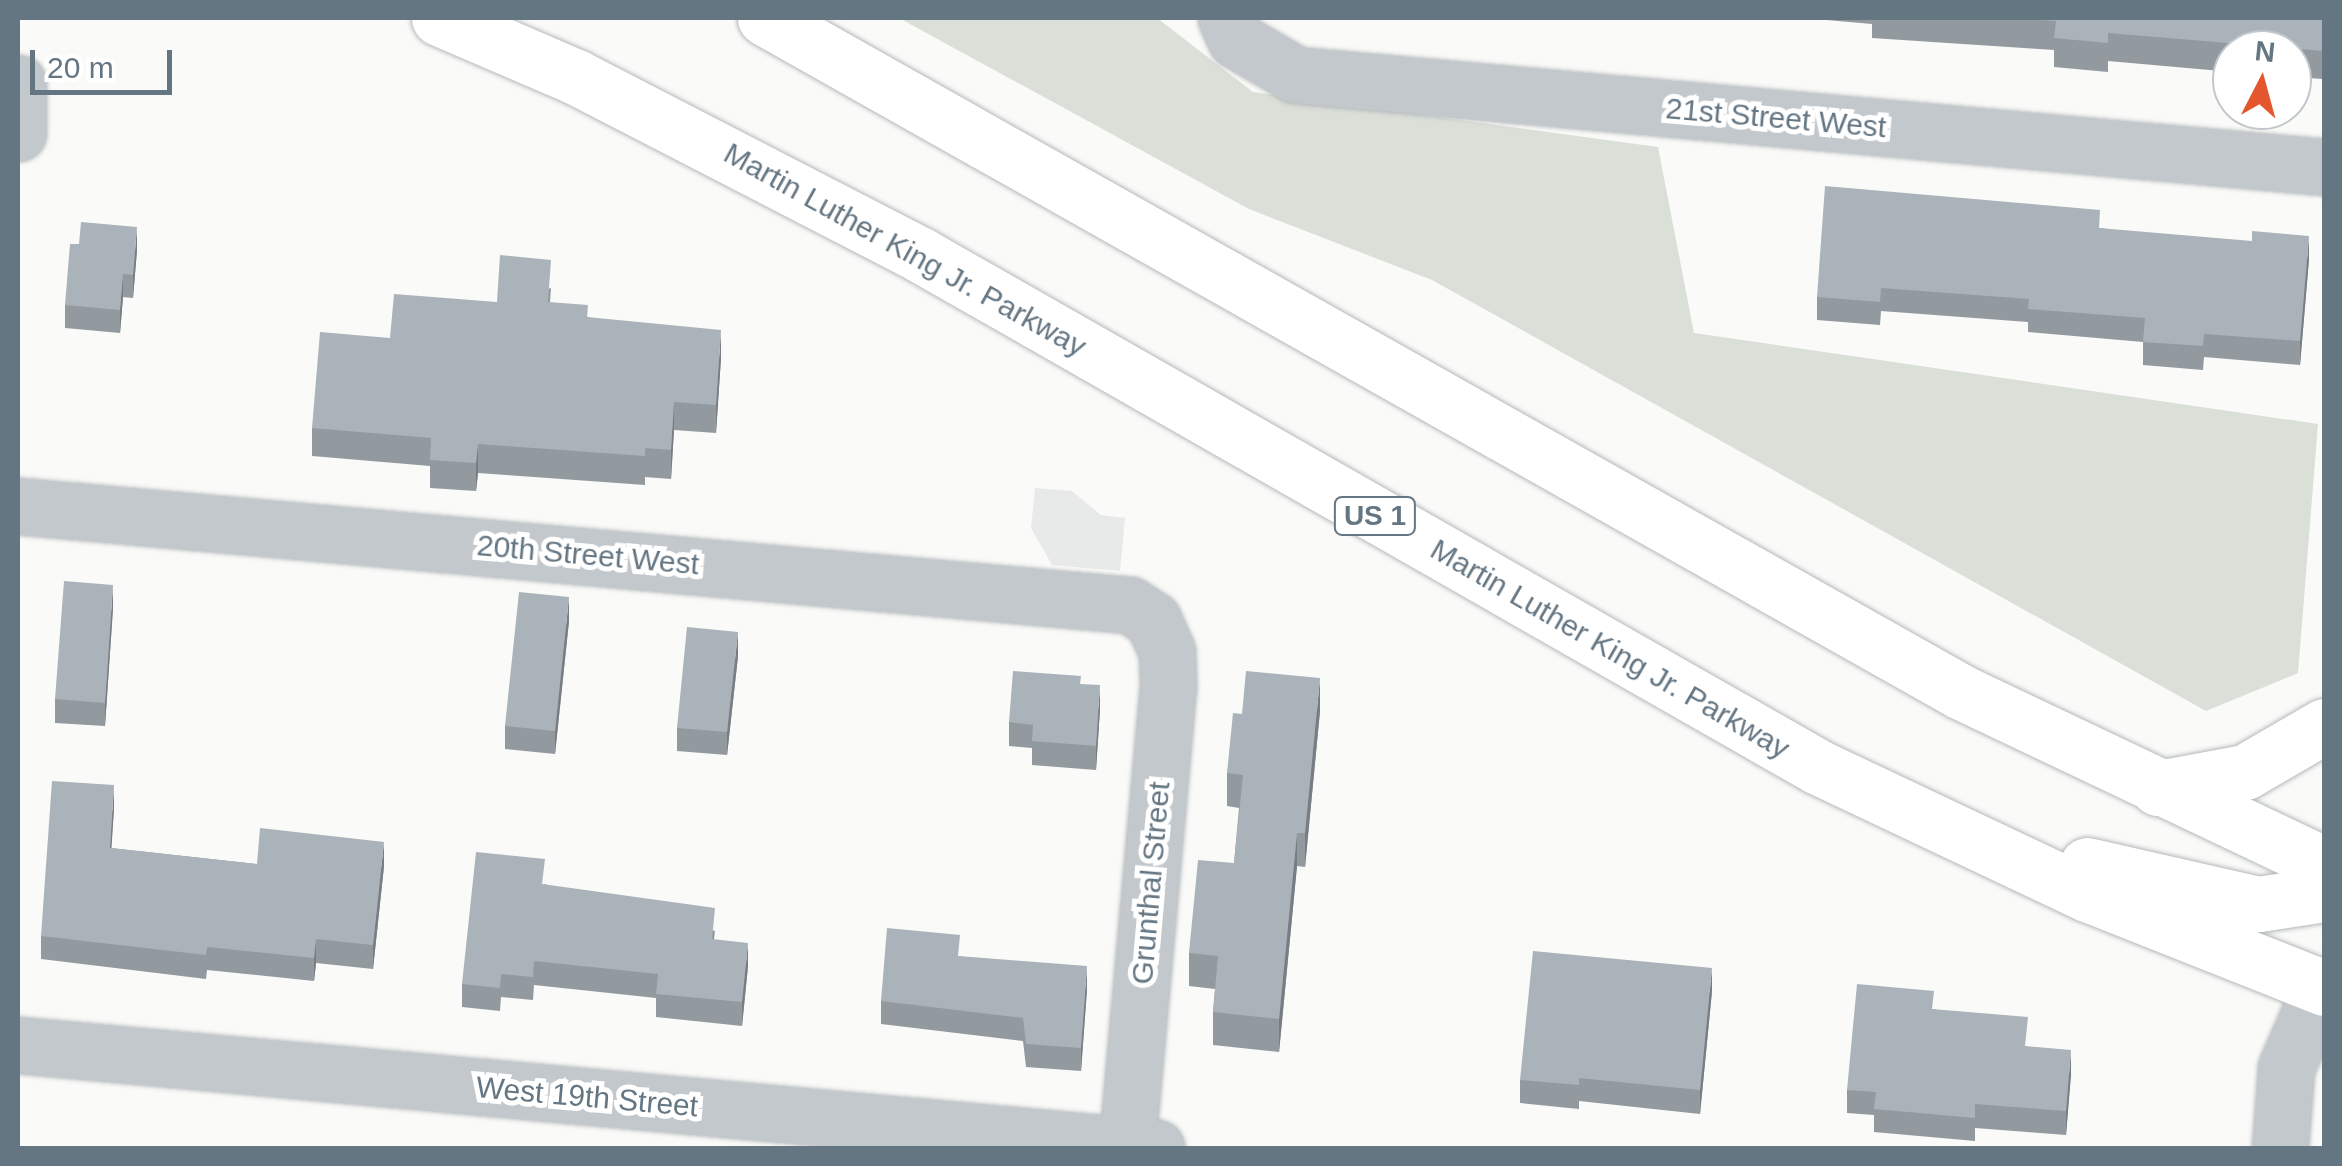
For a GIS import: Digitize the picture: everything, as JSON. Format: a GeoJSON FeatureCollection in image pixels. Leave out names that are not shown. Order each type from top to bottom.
{"type":"FeatureCollection","features":[{"type":"Feature","properties":{"kind":"highway","name":"Martin Luther King Jr. Parkway"},"geometry":{"type":"LineString","coordinates":[[439,18],[746,160],[1655,676],[1957,835],[2323,986]]}},
{"type":"Feature","properties":{"kind":"highway"},"geometry":{"type":"LineString","coordinates":[[765,18],[1961,692],[2324,864]]}},
{"type":"Feature","properties":{"kind":"highway"},"geometry":{"type":"LineString","coordinates":[[2158,788],[2245,772],[2324,726]]}},
{"type":"Feature","properties":{"kind":"highway"},"geometry":{"type":"LineString","coordinates":[[1957,835],[2258,904],[2324,894]]}},
{"type":"Feature","properties":{"kind":"street","name":"21st Street West"},"geometry":{"type":"LineString","coordinates":[[1231,29],[1296,75],[2324,167]]}},
{"type":"Feature","properties":{"kind":"street"},"geometry":{"type":"LineString","coordinates":[[18,83],[18,133]]}},
{"type":"Feature","properties":{"kind":"street","name":"20th Street West"},"geometry":{"type":"LineString","coordinates":[[18,506],[1100,598],[1130,605],[1153,620]]}},
{"type":"Feature","properties":{"kind":"street","name":"Grunthal Street"},"geometry":{"type":"LineString","coordinates":[[1137,1148],[1168,686],[1167,652],[1153,620]]}},
{"type":"Feature","properties":{"kind":"street"},"geometry":{"type":"LineString","coordinates":[[2280,1148],[2286,1068],[2323,986]]}},
{"type":"Feature","properties":{"kind":"street","name":"West 19th Street"},"geometry":{"type":"LineString","coordinates":[[18,1045],[1137,1148]]}},
{"type":"Feature","properties":{"kind":"shaded area"},"geometry":{"type":"Polygon","coordinates":[[[899,18],[1157,18],[1253,92],[1658,147],[1694,333],[2318,424],[2298,673],[2206,711],[1432,280],[1249,209],[899,18]]]}},
{"type":"Feature","properties":{"kind":"shaded area"},"geometry":{"type":"Polygon","coordinates":[[[1035,488],[1072,491],[1101,515],[1125,518],[1120,571],[1052,565],[1031,528],[1035,488]]]}},
{"type":"Feature","properties":{"kind":"building"},"geometry":{"type":"Polygon","coordinates":[[[2003,18],[2324,18],[2324,51],[2312,50],[2312,30],[2212,30],[2212,42],[2108,33],[2108,43],[2054,38],[2056,21],[2003,18]]]}},
{"type":"Feature","properties":{"kind":"building"},"geometry":{"type":"Polygon","coordinates":[[[1825,186],[2100,210],[2099,228],[2252,241],[2252,231],[2309,236],[2300,341],[2204,334],[2203,346],[2143,342],[2145,318],[2028,309],[2029,299],[1881,288],[1880,302],[1817,297],[1825,186]]]}},
{"type":"Feature","properties":{"kind":"building"},"geometry":{"type":"Polygon","coordinates":[[[81,222],[137,227],[133,275],[123,274],[120,310],[65,305],[70,244],[79,244],[81,222]]]}},
{"type":"Feature","properties":{"kind":"building"},"geometry":{"type":"Polygon","coordinates":[[[500,255],[551,260],[548,302],[588,305],[587,317],[721,330],[716,405],[674,402],[671,450],[645,448],[645,456],[478,444],[476,463],[430,460],[431,438],[312,428],[320,332],[390,338],[394,294],[497,302],[500,255]]]}},
{"type":"Feature","properties":{"kind":"building"},"geometry":{"type":"Polygon","coordinates":[[[64,581],[113,585],[105,703],[55,699],[64,581]]]}},
{"type":"Feature","properties":{"kind":"building"},"geometry":{"type":"Polygon","coordinates":[[[519,592],[569,597],[555,731],[505,726],[519,592]]]}},
{"type":"Feature","properties":{"kind":"building"},"geometry":{"type":"Polygon","coordinates":[[[687,627],[738,632],[727,732],[677,728],[687,627]]]}},
{"type":"Feature","properties":{"kind":"building"},"geometry":{"type":"Polygon","coordinates":[[[1013,671],[1081,676],[1080,684],[1100,685],[1096,746],[1032,741],[1033,725],[1009,722],[1013,671]]]}},
{"type":"Feature","properties":{"kind":"building"},"geometry":{"type":"Polygon","coordinates":[[[1246,671],[1320,678],[1305,833],[1297,833],[1279,1019],[1213,1012],[1218,956],[1189,953],[1198,860],[1234,863],[1243,775],[1227,773],[1233,713],[1242,714],[1246,671]]]}},
{"type":"Feature","properties":{"kind":"building"},"geometry":{"type":"Polygon","coordinates":[[[52,781],[114,785],[110,848],[257,864],[260,828],[384,842],[373,945],[316,939],[314,958],[207,947],[206,955],[41,936],[52,781]]]}},
{"type":"Feature","properties":{"kind":"building"},"geometry":{"type":"Polygon","coordinates":[[[476,852],[545,859],[542,884],[715,908],[712,939],[748,943],[742,1002],[656,994],[658,974],[534,961],[533,977],[501,974],[500,988],[462,984],[476,852]]]}},
{"type":"Feature","properties":{"kind":"building"},"geometry":{"type":"Polygon","coordinates":[[[887,928],[960,935],[958,956],[1087,966],[1081,1048],[1026,1044],[1023,1018],[881,1001],[887,928]]]}},
{"type":"Feature","properties":{"kind":"building"},"geometry":{"type":"Polygon","coordinates":[[[1533,951],[1712,968],[1700,1090],[1579,1078],[1579,1085],[1520,1080],[1533,951]]]}},
{"type":"Feature","properties":{"kind":"building"},"geometry":{"type":"Polygon","coordinates":[[[1857,984],[1934,991],[1932,1009],[2028,1017],[2025,1046],[2071,1050],[2066,1111],[1975,1104],[1975,1118],[1874,1109],[1876,1092],[1847,1090],[1857,984]]]}}]}
